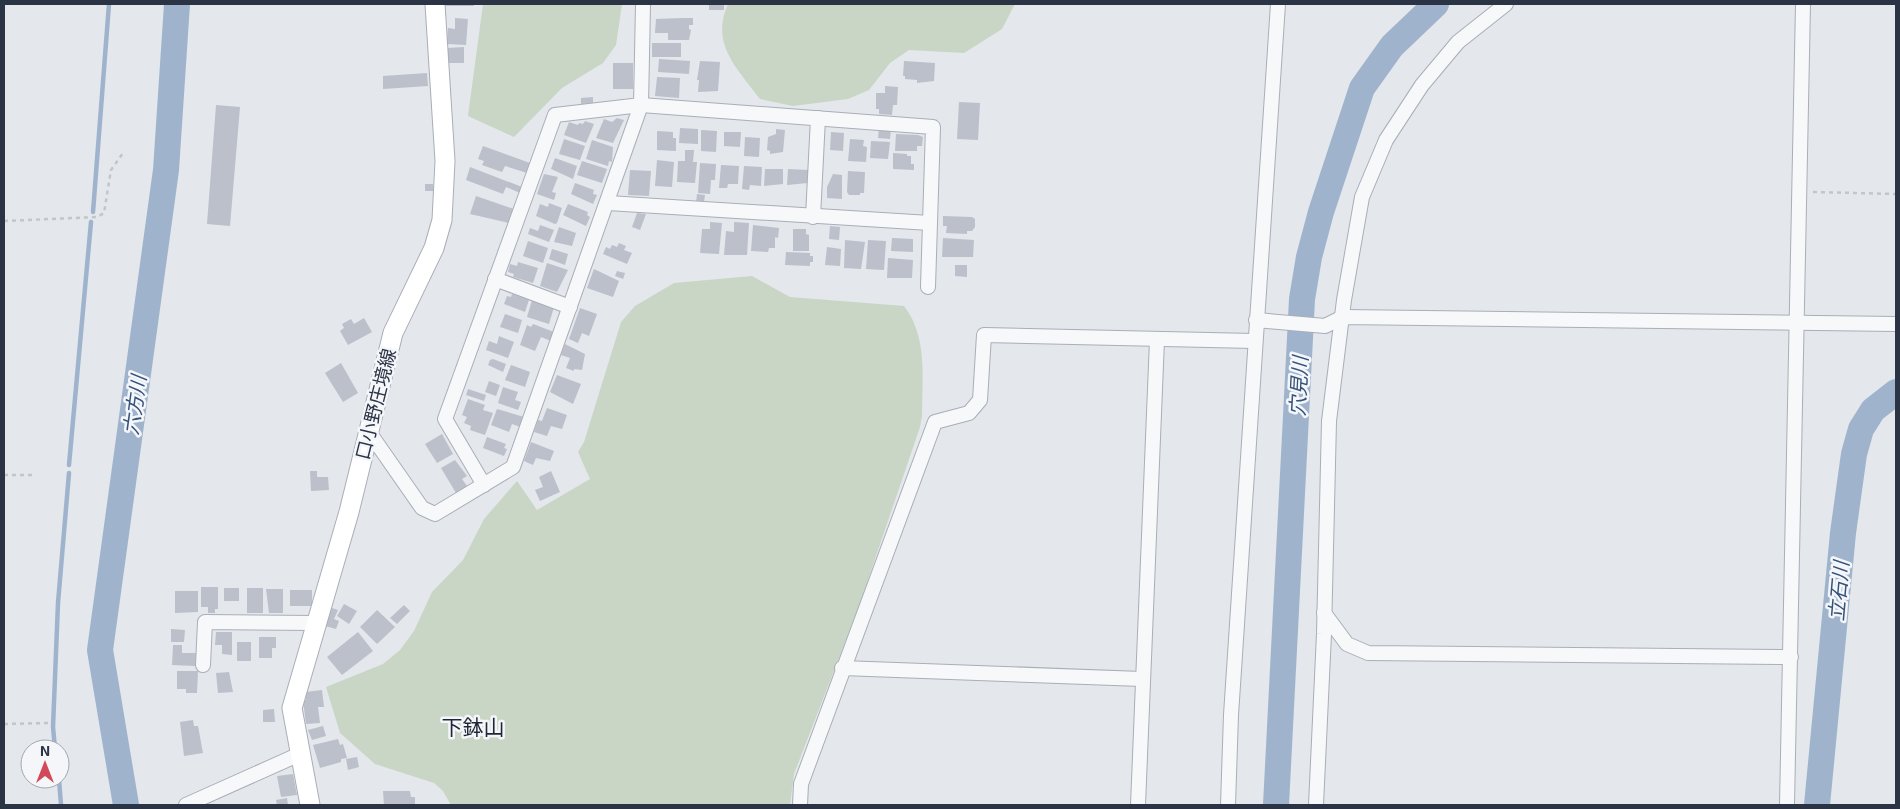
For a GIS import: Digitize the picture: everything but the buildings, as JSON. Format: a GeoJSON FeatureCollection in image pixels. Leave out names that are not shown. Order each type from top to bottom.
{"type":"FeatureCollection","features":[{"type":"Feature","properties":{"kind":"main road","name":"口小野庄境線"},"geometry":{"type":"LineString","coordinates":[[310,805],[292,708],[315,623],[349,512],[393,333],[434,248],[442,220],[445,161],[435,4]]}},
{"type":"Feature","properties":{"kind":"street"},"geometry":{"type":"LineString","coordinates":[[370,432],[422,508],[435,514],[513,467],[608,204],[641,105],[643,4]]}},
{"type":"Feature","properties":{"kind":"street"},"geometry":{"type":"LineString","coordinates":[[1228,805],[1231,715],[1254,341],[1278,4]]}},
{"type":"Feature","properties":{"kind":"street"},"geometry":{"type":"LineString","coordinates":[[1316,805],[1329,421],[1362,197],[1386,140],[1422,85],[1458,42],[1506,4]]}},
{"type":"Feature","properties":{"kind":"street"},"geometry":{"type":"LineString","coordinates":[[1787,805],[1803,4]]}},
{"type":"Feature","properties":{"kind":"street"},"geometry":{"type":"LineString","coordinates":[[484,484],[445,419],[555,115],[641,105],[933,127],[928,287]]}},
{"type":"Feature","properties":{"kind":"street"},"geometry":{"type":"LineString","coordinates":[[813,216],[818,118]]}},
{"type":"Feature","properties":{"kind":"street"},"geometry":{"type":"LineString","coordinates":[[608,204],[930,223]]}},
{"type":"Feature","properties":{"kind":"street"},"geometry":{"type":"LineString","coordinates":[[495,279],[570,307]]}},
{"type":"Feature","properties":{"kind":"street"},"geometry":{"type":"LineString","coordinates":[[1256,320],[1325,326],[1343,317],[1896,324]]}},
{"type":"Feature","properties":{"kind":"street"},"geometry":{"type":"LineString","coordinates":[[800,805],[801,784],[842,668],[888,552],[935,422],[969,412],[980,400],[984,335],[1254,341]]}},
{"type":"Feature","properties":{"kind":"street"},"geometry":{"type":"LineString","coordinates":[[1138,805],[1157,340]]}},
{"type":"Feature","properties":{"kind":"street"},"geometry":{"type":"LineString","coordinates":[[1324,613],[1347,644],[1368,653],[1791,657]]}},
{"type":"Feature","properties":{"kind":"street"},"geometry":{"type":"LineString","coordinates":[[204,665],[205,622],[315,623]]}},
{"type":"Feature","properties":{"kind":"street"},"geometry":{"type":"LineString","coordinates":[[842,668],[1142,679]]}},
{"type":"Feature","properties":{"kind":"street"},"geometry":{"type":"LineString","coordinates":[[186,805],[300,754]]}},
{"type":"Feature","properties":{"kind":"path"},"geometry":{"type":"LineString","coordinates":[[4,221],[97,217],[104,213],[111,170],[123,153]]}},
{"type":"Feature","properties":{"kind":"path"},"geometry":{"type":"LineString","coordinates":[[1800,190],[1822,193],[1896,194]]}},
{"type":"Feature","properties":{"kind":"path"},"geometry":{"type":"LineString","coordinates":[[4,475],[35,475]]}},
{"type":"Feature","properties":{"kind":"path"},"geometry":{"type":"LineString","coordinates":[[4,724],[48,723]]}},
{"type":"Feature","properties":{"kind":"green space"},"geometry":{"type":"Polygon","coordinates":[[[483,4],[622,4],[616,45],[603,63],[562,88],[514,137],[468,116],[483,4]]]}},
{"type":"Feature","properties":{"kind":"green space"},"geometry":{"type":"Polygon","coordinates":[[[728,4],[1015,4],[1002,29],[964,53],[909,50],[890,63],[869,90],[848,99],[793,106],[760,99],[735,66],[724,43],[722,31],[723,18],[728,4]]]}},
{"type":"Feature","properties":{"kind":"green space"},"geometry":{"type":"Polygon","coordinates":[[[752,276],[790,297],[904,306],[912,318],[917,331],[922,359],[922,416],[920,427],[859,606],[794,774],[790,805],[451,805],[443,791],[434,783],[375,764],[340,733],[326,687],[383,664],[400,650],[414,631],[432,592],[463,560],[484,519],[517,481],[537,510],[590,479],[578,452],[584,442],[621,322],[635,306],[674,283],[752,276]]]}},
{"type":"Feature","properties":{"kind":"waterway"},"geometry":{"type":"LineString","coordinates":[[93,212],[109,4]]}},
{"type":"Feature","properties":{"kind":"waterway","name":"六方川"},"geometry":{"type":"LineString","coordinates":[[126,805],[100,650],[166,170],[177,4]]}},
{"type":"Feature","properties":{"kind":"waterway","name":"穴見川"},"geometry":{"type":"LineString","coordinates":[[1276,805],[1302,299],[1309,257],[1321,212],[1362,88],[1392,46],[1436,4]]}},
{"type":"Feature","properties":{"kind":"waterway"},"geometry":{"type":"LineString","coordinates":[[69,465],[91,222]]}},
{"type":"Feature","properties":{"kind":"waterway","name":"立石川"},"geometry":{"type":"LineString","coordinates":[[1817,805],[1843,533],[1854,454],[1861,429],[1873,410],[1896,392]]}},
{"type":"Feature","properties":{"kind":"waterway"},"geometry":{"type":"LineString","coordinates":[[54,739],[58,603],[69,473]]}},
{"type":"Feature","properties":{"kind":"waterway"},"geometry":{"type":"LineString","coordinates":[[60,789],[61,805]]}},
{"type":"Feature","properties":{"kind":"district","name":"下鉢山"},"geometry":{"type":"Point","coordinates":[473,726]}}]}
